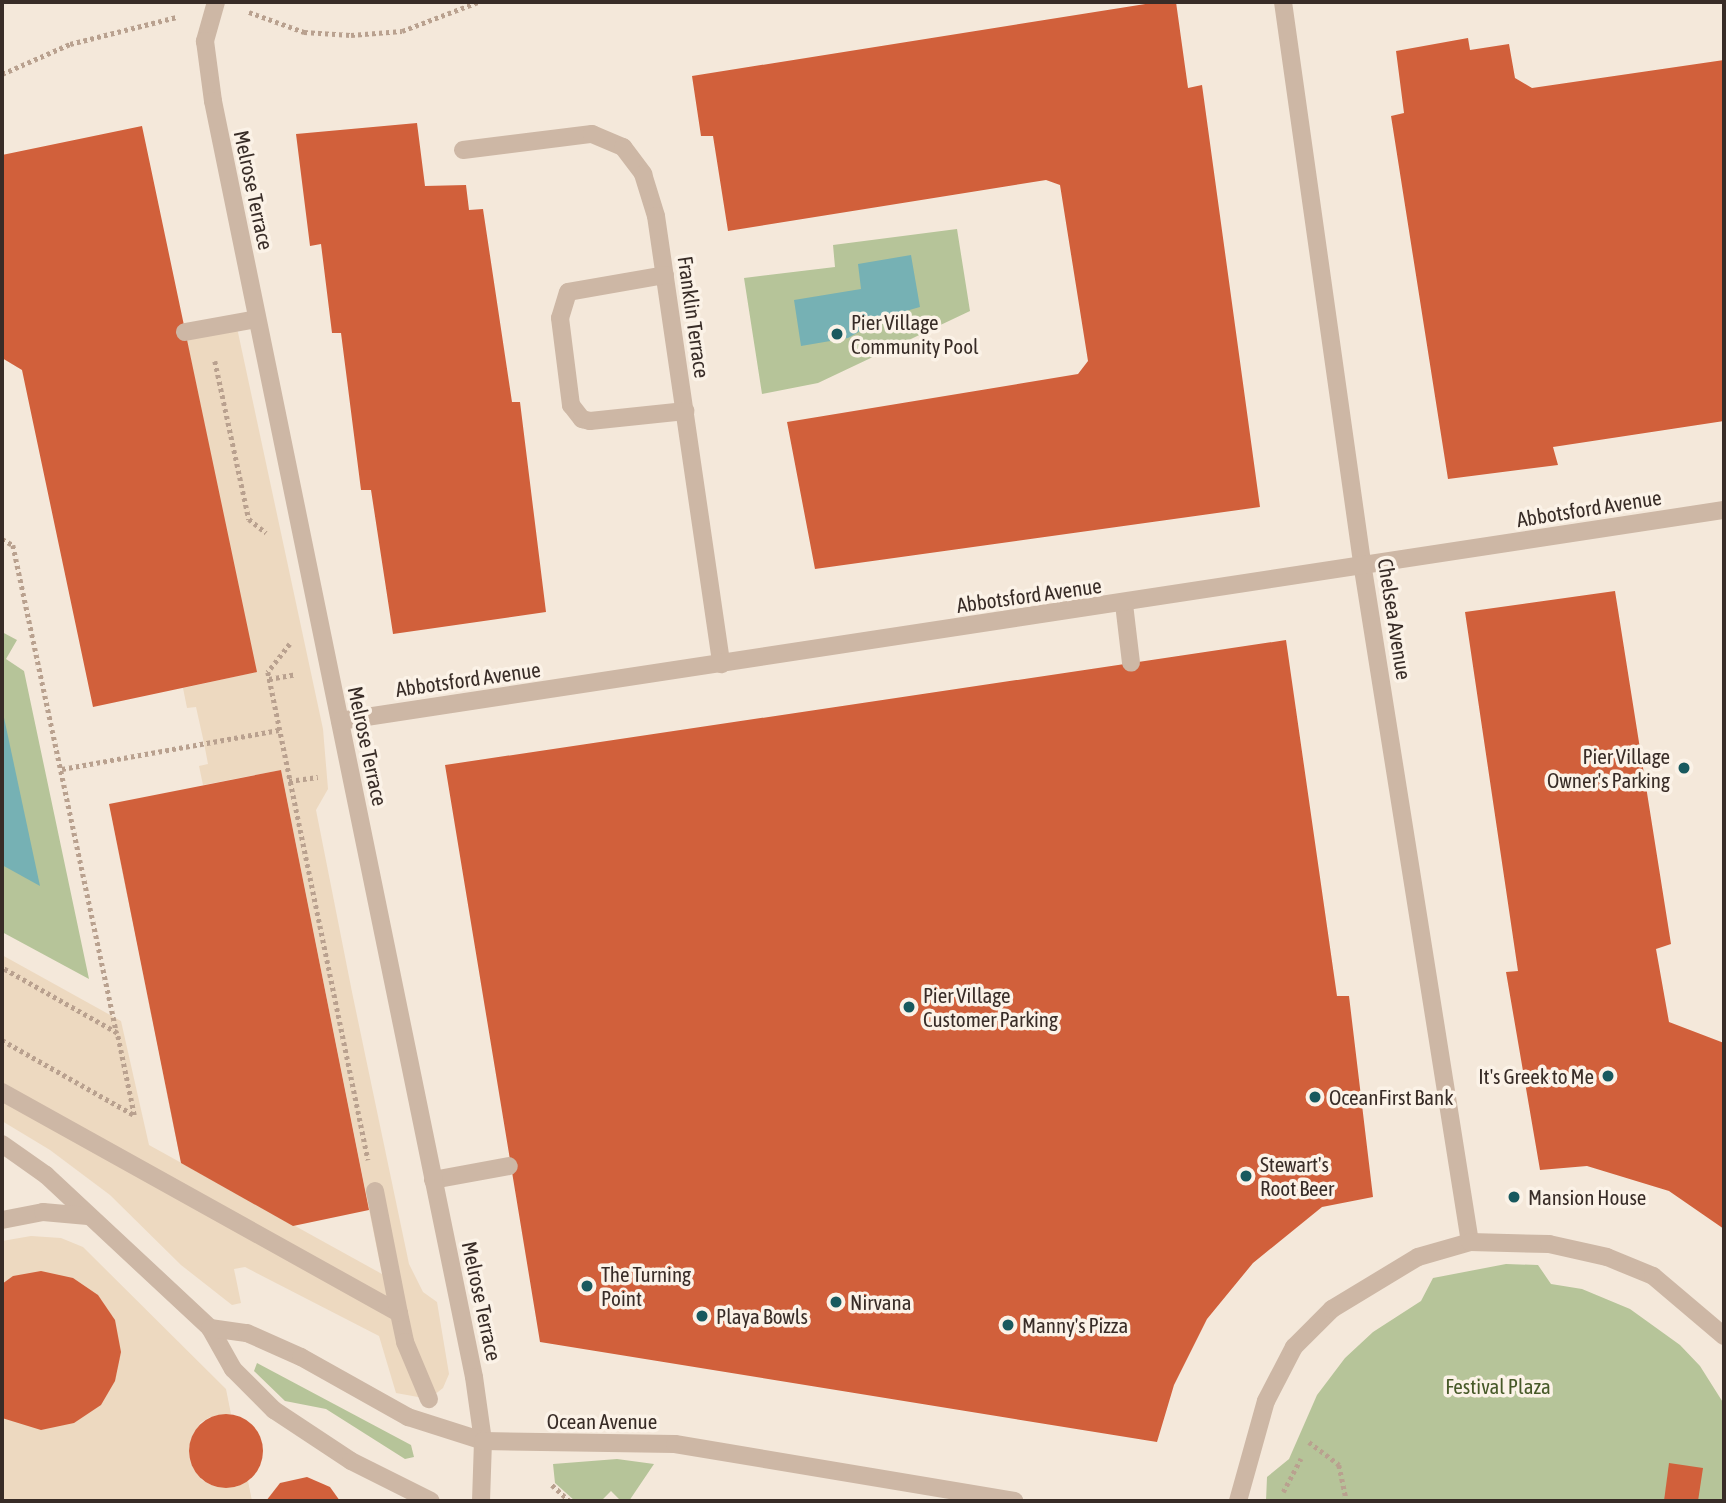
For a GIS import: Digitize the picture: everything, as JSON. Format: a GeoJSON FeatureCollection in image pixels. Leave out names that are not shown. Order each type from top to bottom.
{"type":"FeatureCollection","features":[{"type":"Feature","properties":{"kind":"street","name":"Melrose Terrace"},"geometry":{"type":"LineString","coordinates":[[216,2],[205,41],[206,53],[483,1441],[481,1501]]}},
{"type":"Feature","properties":{"kind":"street","name":"Chelsea Avenue"},"geometry":{"type":"LineString","coordinates":[[1283,2],[1363,569],[1471,1242]]}},
{"type":"Feature","properties":{"kind":"street","name":"Franklin Terrace"},"geometry":{"type":"LineString","coordinates":[[463,150],[592,134],[623,147],[643,174],[656,216],[722,664]]}},
{"type":"Feature","properties":{"kind":"street"},"geometry":{"type":"LineString","coordinates":[[665,275],[568,292],[560,318],[571,405],[582,419],[590,421],[685,411]]}},
{"type":"Feature","properties":{"kind":"street"},"geometry":{"type":"LineString","coordinates":[[185,332],[257,319]]}},
{"type":"Feature","properties":{"kind":"street","name":"Abbotsford Avenue"},"geometry":{"type":"LineString","coordinates":[[340,721],[1363,569],[1724,510]]}},
{"type":"Feature","properties":{"kind":"street"},"geometry":{"type":"LineString","coordinates":[[1124,604],[1131,663]]}},
{"type":"Feature","properties":{"kind":"street"},"geometry":{"type":"LineString","coordinates":[[2,1091],[399,1313]]}},
{"type":"Feature","properties":{"kind":"street"},"geometry":{"type":"LineString","coordinates":[[2,1144],[46,1175],[210,1328],[233,1369],[294,1426],[431,1501]]}},
{"type":"Feature","properties":{"kind":"street"},"geometry":{"type":"LineString","coordinates":[[433,1180],[509,1166]]}},
{"type":"Feature","properties":{"kind":"street"},"geometry":{"type":"LineString","coordinates":[[375,1191],[405,1342],[429,1399]]}},
{"type":"Feature","properties":{"kind":"street"},"geometry":{"type":"LineString","coordinates":[[2,1220],[43,1212],[88,1216]]}},
{"type":"Feature","properties":{"kind":"street"},"geometry":{"type":"LineString","coordinates":[[1238,1501],[1266,1401],[1294,1347],[1332,1309],[1372,1281],[1418,1257],[1471,1242],[1549,1244],[1606,1257],[1653,1276],[1724,1336]]}},
{"type":"Feature","properties":{"kind":"street","name":"Ocean Avenue"},"geometry":{"type":"LineString","coordinates":[[210,1328],[247,1333],[301,1357],[408,1417],[483,1441],[675,1444],[1014,1501]]}},
{"type":"Feature","properties":{"kind":"path"},"geometry":{"type":"LineString","coordinates":[[245,11],[304,32],[351,34],[402,31],[478,2]]}},
{"type":"Feature","properties":{"kind":"path"},"geometry":{"type":"LineString","coordinates":[[2,74],[70,44],[185,16]]}},
{"type":"Feature","properties":{"kind":"path"},"geometry":{"type":"LineString","coordinates":[[209,328],[248,519],[273,539]]}},
{"type":"Feature","properties":{"kind":"path"},"geometry":{"type":"LineString","coordinates":[[2,539],[13,545],[134,1115],[2,1040]]}},
{"type":"Feature","properties":{"kind":"path"},"geometry":{"type":"LineString","coordinates":[[293,640],[268,672],[269,679],[375,1191]]}},
{"type":"Feature","properties":{"kind":"path"},"geometry":{"type":"LineString","coordinates":[[269,679],[308,671]]}},
{"type":"Feature","properties":{"kind":"path"},"geometry":{"type":"LineString","coordinates":[[62,769],[279,730]]}},
{"type":"Feature","properties":{"kind":"path"},"geometry":{"type":"LineString","coordinates":[[289,781],[325,775]]}},
{"type":"Feature","properties":{"kind":"path"},"geometry":{"type":"LineString","coordinates":[[2,968],[117,1033]]}},
{"type":"Feature","properties":{"kind":"path"},"geometry":{"type":"LineString","coordinates":[[1309,1442],[1339,1465],[1346,1498]]}},
{"type":"Feature","properties":{"kind":"path"},"geometry":{"type":"LineString","coordinates":[[1283,1492],[1301,1458]]}},
{"type":"Feature","properties":{"kind":"path"},"geometry":{"type":"LineString","coordinates":[[552,1485],[570,1501]]}},
{"type":"Feature","properties":{"kind":"green space","name":"Pier Village Community Pool"},"geometry":{"type":"Polygon","coordinates":[[[957,229],[970,311],[818,383],[762,394],[744,278],[835,267],[833,245],[957,229]]]}},
{"type":"Feature","properties":{"kind":"green space"},"geometry":{"type":"Polygon","coordinates":[[[2,632],[17,640],[6,659],[24,671],[89,979],[2,932],[2,632]]]}},
{"type":"Feature","properties":{"kind":"green space","name":"Festival Plaza"},"geometry":{"type":"Polygon","coordinates":[[[1506,1264],[1538,1265],[1551,1284],[1582,1289],[1630,1309],[1680,1345],[1700,1366],[1724,1404],[1724,1501],[1266,1501],[1267,1477],[1289,1459],[1317,1395],[1345,1358],[1373,1332],[1421,1301],[1433,1278],[1506,1264]]]}},
{"type":"Feature","properties":{"kind":"green space"},"geometry":{"type":"Polygon","coordinates":[[[257,1363],[411,1445],[414,1457],[405,1459],[326,1409],[285,1401],[254,1371],[257,1363]]]}},
{"type":"Feature","properties":{"kind":"green space"},"geometry":{"type":"Polygon","coordinates":[[[617,1459],[654,1464],[629,1501],[621,1501],[611,1491],[601,1501],[575,1501],[555,1483],[553,1464],[617,1459]]]}},
{"type":"Feature","properties":{"kind":"shaded area"},"geometry":{"type":"Polygon","coordinates":[[[236,323],[323,729],[328,789],[316,810],[352,992],[409,1264],[423,1292],[437,1302],[449,1374],[443,1388],[429,1399],[396,1393],[379,1336],[245,1267],[234,1269],[241,1303],[232,1305],[181,1265],[110,1195],[50,1150],[2,1121],[2,955],[121,1021],[149,1145],[382,1274],[281,770],[203,785],[199,766],[208,764],[204,743],[196,707],[187,708],[183,688],[256,672],[185,332],[236,323]]]}},
{"type":"Feature","properties":{"kind":"shaded area"},"geometry":{"type":"Polygon","coordinates":[[[31,1236],[61,1238],[83,1247],[226,1389],[231,1414],[210,1417],[200,1423],[189,1446],[189,1458],[202,1480],[213,1486],[236,1487],[248,1481],[252,1501],[2,1501],[2,1241],[31,1236]]]}},
{"type":"Feature","properties":{"kind":"water"},"geometry":{"type":"Polygon","coordinates":[[[911,255],[920,307],[885,317],[848,338],[801,346],[794,300],[861,289],[858,264],[911,255]]]}},
{"type":"Feature","properties":{"kind":"water"},"geometry":{"type":"Polygon","coordinates":[[[3,713],[40,886],[2,865],[3,713]]]}},
{"type":"Feature","properties":{"kind":"building"},"geometry":{"type":"Polygon","coordinates":[[[1158,2],[1176,2],[1188,88],[1202,85],[1260,507],[815,569],[787,422],[1078,374],[1088,361],[1060,185],[1046,180],[728,231],[713,136],[701,136],[692,76],[1158,2]]]}},
{"type":"Feature","properties":{"kind":"building"},"geometry":{"type":"Polygon","coordinates":[[[1468,38],[1470,50],[1509,44],[1515,78],[1532,88],[1724,60],[1724,421],[1553,447],[1558,465],[1448,479],[1391,116],[1404,113],[1396,51],[1468,38]]]}},
{"type":"Feature","properties":{"kind":"building"},"geometry":{"type":"Polygon","coordinates":[[[417,123],[425,186],[466,185],[469,210],[483,209],[512,402],[520,402],[546,612],[393,634],[371,490],[361,490],[341,333],[332,333],[321,244],[310,246],[296,134],[417,123]]]}},
{"type":"Feature","properties":{"kind":"building"},"geometry":{"type":"Polygon","coordinates":[[[142,126],[257,672],[93,707],[22,370],[2,358],[2,155],[142,126]]]}},
{"type":"Feature","properties":{"kind":"building"},"geometry":{"type":"Polygon","coordinates":[[[1615,591],[1671,944],[1656,949],[1669,1022],[1724,1043],[1724,1229],[1669,1191],[1587,1166],[1540,1170],[1506,972],[1518,971],[1465,612],[1615,591]]]}},
{"type":"Feature","properties":{"kind":"building"},"geometry":{"type":"Polygon","coordinates":[[[1286,640],[1337,996],[1349,996],[1373,1197],[1322,1207],[1253,1263],[1207,1319],[1174,1385],[1157,1442],[540,1342],[445,765],[1286,640]]]}},
{"type":"Feature","properties":{"kind":"building"},"geometry":{"type":"Polygon","coordinates":[[[281,770],[369,1210],[293,1226],[181,1163],[109,804],[281,770]]]}},
{"type":"Feature","properties":{"kind":"building"},"geometry":{"type":"Polygon","coordinates":[[[41,1271],[73,1278],[98,1295],[115,1320],[121,1352],[115,1381],[101,1405],[74,1423],[41,1430],[2,1418],[2,1284],[13,1276],[41,1271]]]}},
{"type":"Feature","properties":{"kind":"building"},"geometry":{"type":"Polygon","coordinates":[[[226,1414],[247,1420],[257,1430],[263,1451],[257,1472],[247,1482],[226,1488],[205,1482],[195,1472],[189,1451],[195,1430],[205,1420],[226,1414]]]}},
{"type":"Feature","properties":{"kind":"building"},"geometry":{"type":"Polygon","coordinates":[[[1669,1463],[1703,1468],[1698,1501],[1664,1501],[1669,1463]]]}},
{"type":"Feature","properties":{"kind":"building"},"geometry":{"type":"Polygon","coordinates":[[[307,1477],[330,1487],[340,1501],[266,1501],[280,1483],[307,1477]]]}},
{"type":"Feature","properties":{"kind":"place","name":"Pier Village Community Pool"},"geometry":{"type":"Point","coordinates":[837,334]}},
{"type":"Feature","properties":{"kind":"place","name":"Pier Village Owner's Parking"},"geometry":{"type":"Point","coordinates":[1684,768]}},
{"type":"Feature","properties":{"kind":"place","name":"Pier Village Customer Parking"},"geometry":{"type":"Point","coordinates":[909,1007]}},
{"type":"Feature","properties":{"kind":"place","name":"It's Greek to Me"},"geometry":{"type":"Point","coordinates":[1608,1076]}},
{"type":"Feature","properties":{"kind":"place","name":"OceanFirst Bank"},"geometry":{"type":"Point","coordinates":[1315,1097]}},
{"type":"Feature","properties":{"kind":"place","name":"Stewart's Root Beer"},"geometry":{"type":"Point","coordinates":[1246,1176]}},
{"type":"Feature","properties":{"kind":"place","name":"Mansion House"},"geometry":{"type":"Point","coordinates":[1514,1197]}},
{"type":"Feature","properties":{"kind":"place","name":"The Turning Point"},"geometry":{"type":"Point","coordinates":[587,1286]}},
{"type":"Feature","properties":{"kind":"place","name":"Nirvana"},"geometry":{"type":"Point","coordinates":[836,1302]}},
{"type":"Feature","properties":{"kind":"place","name":"Playa Bowls"},"geometry":{"type":"Point","coordinates":[702,1316]}},
{"type":"Feature","properties":{"kind":"place","name":"Manny's Pizza"},"geometry":{"type":"Point","coordinates":[1008,1325]}}]}
